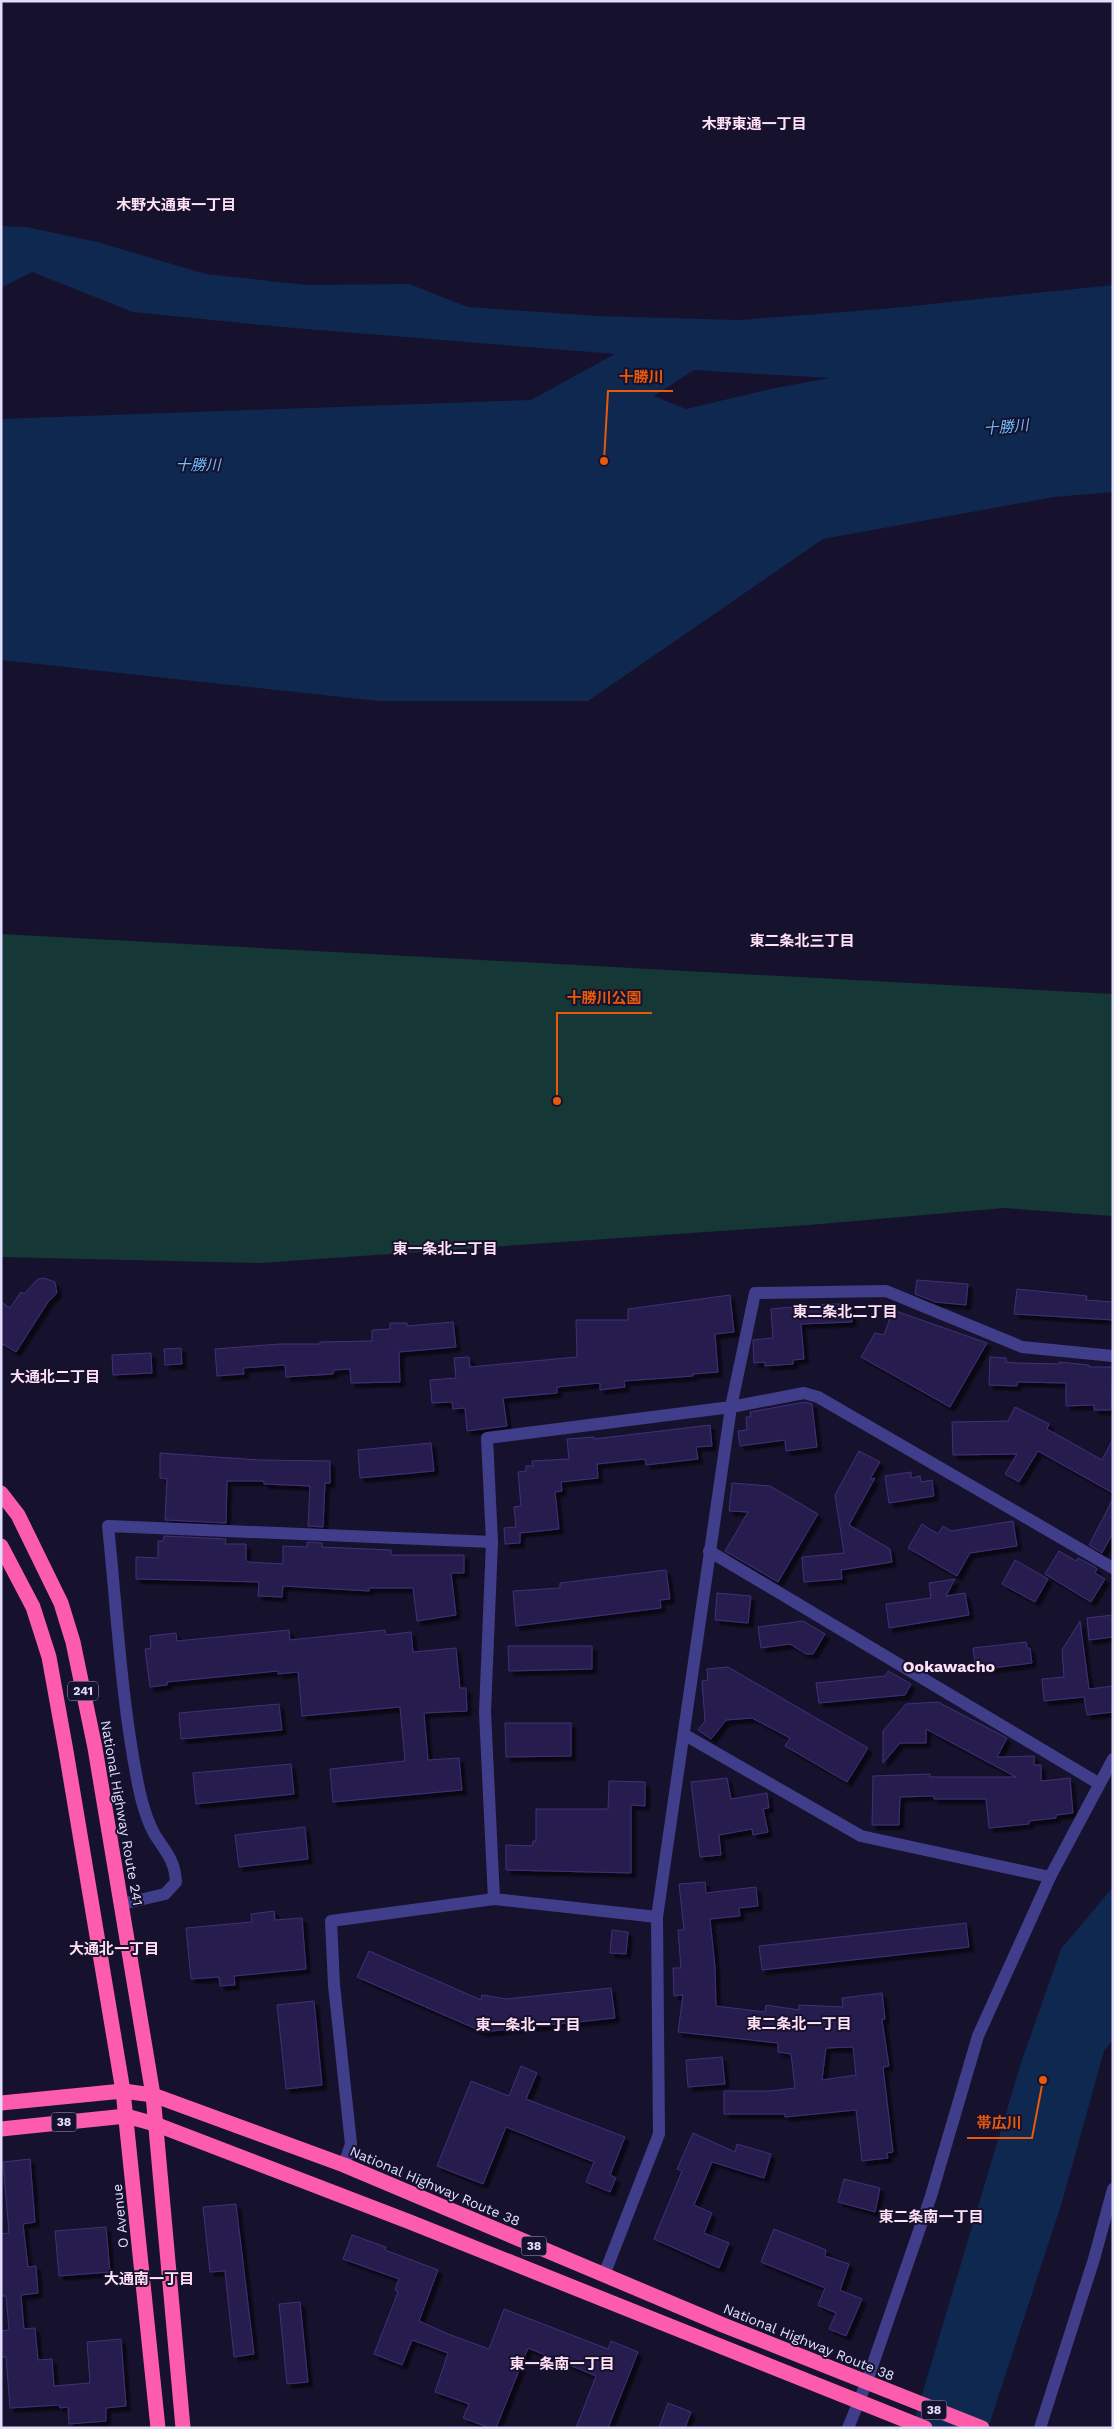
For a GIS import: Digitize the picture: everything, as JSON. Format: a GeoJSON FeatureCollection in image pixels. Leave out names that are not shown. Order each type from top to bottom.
{"type":"FeatureCollection","features":[{"type":"Feature","properties":{"kind":"highway","name":"National Highway Route 241"},"geometry":{"type":"LineString","coordinates":[[1,1493],[18,1515],[42,1562],[61,1603],[73,1642],[95,1748],[153,2095]]}},
{"type":"Feature","properties":{"kind":"highway","name":"241"},"geometry":{"type":"LineString","coordinates":[[1,1546],[33,1607],[49,1657],[123,2091]]}},
{"type":"Feature","properties":{"kind":"highway","name":"National Highway Route 38"},"geometry":{"type":"LineString","coordinates":[[1,2103],[123,2091],[153,2095],[344,2165],[866,2384],[982,2428]]}},
{"type":"Feature","properties":{"kind":"highway","name":"O Avenue"},"geometry":{"type":"LineString","coordinates":[[123,2091],[158,2428]]}},
{"type":"Feature","properties":{"kind":"highway"},"geometry":{"type":"LineString","coordinates":[[153,2095],[182,2428]]}},
{"type":"Feature","properties":{"kind":"highway","name":"38"},"geometry":{"type":"LineString","coordinates":[[1,2129],[126,2116],[155,2124],[338,2194],[925,2428]]}},
{"type":"Feature","properties":{"kind":"street"},"geometry":{"type":"LineString","coordinates":[[604,2275],[659,2134],[657,1918],[731,1407],[755,1293],[886,1291],[1022,1347],[1113,1356]]}},
{"type":"Feature","properties":{"kind":"street"},"geometry":{"type":"LineString","coordinates":[[494,1899],[485,1712],[492,1542],[487,1438],[731,1407],[804,1393],[818,1397],[1113,1568]]}},
{"type":"Feature","properties":{"kind":"street"},"geometry":{"type":"LineString","coordinates":[[122,1904],[165,1894],[176,1882],[176,1868],[154,1833],[138,1786],[127,1713],[108,1526],[492,1542]]}},
{"type":"Feature","properties":{"kind":"street"},"geometry":{"type":"LineString","coordinates":[[709,1551],[1098,1784]]}},
{"type":"Feature","properties":{"kind":"street"},"geometry":{"type":"LineString","coordinates":[[685,1735],[861,1836],[1050,1877]]}},
{"type":"Feature","properties":{"kind":"street"},"geometry":{"type":"LineString","coordinates":[[848,2428],[866,2384],[931,2196],[978,2036],[1050,1877],[1113,1759]]}},
{"type":"Feature","properties":{"kind":"street"},"geometry":{"type":"LineString","coordinates":[[344,2165],[351,2144],[334,1985],[332,1921],[494,1899],[657,1918]]}},
{"type":"Feature","properties":{"kind":"street"},"geometry":{"type":"LineString","coordinates":[[1040,2428],[1094,2259],[1113,2189]]}},
{"type":"Feature","properties":{"kind":"green space"},"geometry":{"type":"Polygon","coordinates":[[[1,934],[1113,994],[1113,1216],[1004,1208],[809,1225],[260,1263],[1,1257],[1,934]]]}},
{"type":"Feature","properties":{"kind":"water"},"geometry":{"type":"Polygon","coordinates":[[[1,226],[26,227],[97,242],[206,274],[307,285],[409,284],[468,307],[597,316],[740,320],[883,309],[1113,285],[1113,492],[1054,497],[823,539],[588,701],[379,701],[1,660],[1,419],[531,400],[615,354],[282,327],[133,312],[32,272],[1,288],[1,226]],[[694,370],[654,396],[686,409],[775,388],[830,378],[694,370]]]}},
{"type":"Feature","properties":{"kind":"water"},"geometry":{"type":"Polygon","coordinates":[[[1113,1887],[1113,2040],[1104,2051],[1062,2202],[988,2428],[912,2428],[1020,2066],[1061,1949],[1113,1887]]]}},
{"type":"Feature","properties":{"kind":"building"},"geometry":{"type":"Polygon","coordinates":[[[44,1278],[55,1282],[57,1293],[48,1302],[16,1352],[1,1343],[1,1302],[10,1308],[21,1292],[24,1294],[38,1279],[44,1278]]]}},
{"type":"Feature","properties":{"kind":"building"},"geometry":{"type":"Polygon","coordinates":[[[917,1280],[968,1284],[966,1305],[935,1302],[915,1294],[917,1280]]]}},
{"type":"Feature","properties":{"kind":"building"},"geometry":{"type":"Polygon","coordinates":[[[1017,1289],[1087,1296],[1086,1300],[1113,1302],[1113,1320],[1014,1314],[1017,1289]]]}},
{"type":"Feature","properties":{"kind":"building"},"geometry":{"type":"Polygon","coordinates":[[[730,1295],[734,1332],[715,1334],[718,1372],[693,1374],[693,1376],[624,1381],[625,1387],[600,1390],[600,1383],[557,1387],[557,1393],[503,1398],[507,1426],[467,1431],[465,1408],[453,1409],[452,1402],[432,1403],[430,1380],[456,1378],[454,1358],[469,1357],[470,1367],[577,1357],[576,1320],[628,1320],[628,1309],[730,1295]]]}},
{"type":"Feature","properties":{"kind":"building"},"geometry":{"type":"Polygon","coordinates":[[[846,1304],[846,1306],[851,1306],[852,1322],[801,1324],[804,1359],[793,1360],[793,1364],[765,1366],[765,1362],[754,1363],[753,1340],[773,1338],[771,1309],[846,1304]]]}},
{"type":"Feature","properties":{"kind":"building"},"geometry":{"type":"Polygon","coordinates":[[[893,1310],[987,1343],[950,1407],[861,1357],[875,1333],[884,1335],[893,1310]]]}},
{"type":"Feature","properties":{"kind":"building"},"geometry":{"type":"Polygon","coordinates":[[[453,1322],[456,1347],[399,1352],[400,1382],[351,1383],[350,1369],[334,1370],[333,1374],[286,1377],[285,1365],[243,1368],[244,1374],[217,1376],[215,1349],[280,1344],[372,1341],[372,1330],[390,1329],[390,1323],[407,1323],[407,1326],[453,1322]]]}},
{"type":"Feature","properties":{"kind":"building"},"geometry":{"type":"Polygon","coordinates":[[[181,1348],[182,1364],[165,1365],[164,1349],[181,1348]]]}},
{"type":"Feature","properties":{"kind":"building"},"geometry":{"type":"Polygon","coordinates":[[[151,1353],[152,1373],[113,1375],[112,1355],[151,1353]]]}},
{"type":"Feature","properties":{"kind":"building"},"geometry":{"type":"Polygon","coordinates":[[[990,1357],[1006,1358],[1006,1362],[1018,1363],[1060,1364],[1059,1362],[1089,1365],[1089,1367],[1113,1367],[1111,1410],[1094,1410],[1094,1405],[1066,1406],[1066,1383],[1017,1382],[1017,1386],[989,1385],[990,1357]]]}},
{"type":"Feature","properties":{"kind":"building"},"geometry":{"type":"Polygon","coordinates":[[[805,1402],[812,1404],[817,1447],[786,1451],[785,1440],[740,1446],[738,1431],[747,1430],[746,1417],[751,1417],[750,1412],[805,1402]]]}},
{"type":"Feature","properties":{"kind":"building"},"geometry":{"type":"Polygon","coordinates":[[[1015,1407],[1049,1424],[1047,1429],[1102,1460],[1113,1439],[1113,1493],[1038,1451],[1019,1482],[1005,1474],[1017,1454],[953,1455],[952,1422],[1008,1421],[1015,1407]]]}},
{"type":"Feature","properties":{"kind":"building"},"geometry":{"type":"Polygon","coordinates":[[[710,1425],[712,1446],[696,1447],[698,1459],[646,1465],[645,1459],[597,1464],[598,1478],[561,1482],[562,1491],[555,1492],[559,1529],[520,1533],[520,1543],[505,1544],[504,1528],[516,1527],[514,1507],[521,1506],[518,1472],[526,1471],[526,1466],[533,1466],[532,1461],[569,1459],[567,1439],[594,1437],[594,1439],[710,1425]]]}},
{"type":"Feature","properties":{"kind":"building"},"geometry":{"type":"Polygon","coordinates":[[[431,1443],[434,1471],[360,1478],[358,1450],[431,1443]]]}},
{"type":"Feature","properties":{"kind":"building"},"geometry":{"type":"Polygon","coordinates":[[[859,1451],[880,1462],[870,1479],[875,1478],[849,1525],[890,1549],[892,1562],[841,1570],[842,1579],[804,1582],[802,1557],[844,1553],[835,1495],[859,1451]]]}},
{"type":"Feature","properties":{"kind":"building"},"geometry":{"type":"Polygon","coordinates":[[[160,1453],[259,1460],[330,1461],[330,1483],[325,1483],[323,1527],[308,1526],[310,1486],[264,1484],[264,1481],[227,1481],[226,1523],[165,1520],[167,1479],[160,1478],[160,1453]]]}},
{"type":"Feature","properties":{"kind":"building"},"geometry":{"type":"Polygon","coordinates":[[[911,1472],[911,1478],[920,1476],[921,1482],[932,1480],[934,1496],[889,1503],[885,1476],[911,1472]]]}},
{"type":"Feature","properties":{"kind":"building"},"geometry":{"type":"Polygon","coordinates":[[[732,1483],[770,1486],[818,1514],[778,1582],[725,1551],[748,1512],[729,1511],[732,1483]]]}},
{"type":"Feature","properties":{"kind":"building"},"geometry":{"type":"Polygon","coordinates":[[[1113,1499],[1113,1533],[1102,1553],[1089,1545],[1113,1499]]]}},
{"type":"Feature","properties":{"kind":"building"},"geometry":{"type":"Polygon","coordinates":[[[1013,1521],[1017,1546],[970,1553],[957,1576],[908,1548],[922,1524],[938,1534],[943,1526],[951,1531],[1013,1521]]]}},
{"type":"Feature","properties":{"kind":"building"},"geometry":{"type":"Polygon","coordinates":[[[164,1536],[226,1539],[225,1544],[246,1544],[246,1561],[248,1562],[283,1564],[283,1546],[307,1547],[307,1542],[322,1543],[322,1547],[391,1550],[391,1555],[464,1555],[464,1573],[451,1573],[456,1615],[417,1621],[413,1588],[369,1588],[369,1591],[283,1586],[282,1597],[258,1596],[259,1582],[136,1579],[136,1557],[158,1558],[158,1541],[163,1541],[164,1536]]]}},
{"type":"Feature","properties":{"kind":"building"},"geometry":{"type":"Polygon","coordinates":[[[1059,1551],[1076,1561],[1078,1558],[1095,1567],[1097,1569],[1095,1573],[1105,1579],[1091,1602],[1045,1574],[1059,1551]]]}},
{"type":"Feature","properties":{"kind":"building"},"geometry":{"type":"Polygon","coordinates":[[[1015,1560],[1048,1579],[1035,1602],[1002,1584],[1015,1560]]]}},
{"type":"Feature","properties":{"kind":"building"},"geometry":{"type":"Polygon","coordinates":[[[666,1570],[670,1599],[660,1600],[661,1608],[516,1626],[513,1591],[560,1588],[560,1583],[666,1570]]]}},
{"type":"Feature","properties":{"kind":"building"},"geometry":{"type":"Polygon","coordinates":[[[955,1579],[946,1596],[965,1593],[969,1615],[889,1628],[886,1604],[931,1598],[929,1583],[955,1579]]]}},
{"type":"Feature","properties":{"kind":"building"},"geometry":{"type":"Polygon","coordinates":[[[717,1593],[751,1596],[748,1623],[715,1620],[717,1593]]]}},
{"type":"Feature","properties":{"kind":"building"},"geometry":{"type":"Polygon","coordinates":[[[1113,1615],[1113,1637],[1089,1640],[1087,1618],[1113,1615]]]}},
{"type":"Feature","properties":{"kind":"building"},"geometry":{"type":"Polygon","coordinates":[[[803,1621],[825,1634],[813,1654],[806,1654],[790,1644],[761,1648],[758,1627],[803,1621]]]}},
{"type":"Feature","properties":{"kind":"building"},"geometry":{"type":"Polygon","coordinates":[[[1080,1621],[1089,1689],[1113,1686],[1113,1712],[1087,1715],[1084,1697],[1044,1701],[1042,1679],[1064,1677],[1062,1650],[1080,1621]]]}},
{"type":"Feature","properties":{"kind":"building"},"geometry":{"type":"Polygon","coordinates":[[[289,1630],[290,1640],[385,1630],[386,1635],[411,1632],[413,1652],[456,1648],[460,1688],[466,1688],[467,1711],[424,1713],[428,1760],[459,1758],[462,1790],[333,1802],[330,1769],[405,1761],[400,1707],[302,1716],[298,1672],[278,1674],[278,1671],[167,1682],[167,1685],[150,1687],[145,1649],[151,1648],[150,1636],[176,1633],[177,1641],[289,1630]]]}},
{"type":"Feature","properties":{"kind":"building"},"geometry":{"type":"Polygon","coordinates":[[[1026,1642],[1027,1648],[1030,1648],[1032,1663],[976,1670],[973,1648],[1026,1642]]]}},
{"type":"Feature","properties":{"kind":"building"},"geometry":{"type":"Polygon","coordinates":[[[508,1646],[592,1646],[592,1669],[509,1671],[508,1646]]]}},
{"type":"Feature","properties":{"kind":"building"},"geometry":{"type":"Polygon","coordinates":[[[728,1667],[868,1748],[847,1782],[785,1746],[790,1738],[752,1718],[726,1720],[711,1739],[698,1730],[705,1721],[702,1681],[708,1680],[707,1669],[728,1667]]]}},
{"type":"Feature","properties":{"kind":"building"},"geometry":{"type":"Polygon","coordinates":[[[888,1671],[911,1684],[905,1695],[819,1703],[816,1683],[885,1676],[888,1671]]]}},
{"type":"Feature","properties":{"kind":"building"},"geometry":{"type":"Polygon","coordinates":[[[938,1702],[1007,1738],[997,1757],[1034,1756],[1034,1765],[1041,1765],[1041,1781],[1070,1778],[1073,1813],[1056,1815],[1056,1818],[1029,1821],[1029,1824],[989,1828],[986,1799],[934,1799],[934,1796],[900,1797],[899,1825],[872,1825],[873,1776],[930,1774],[930,1777],[1016,1777],[926,1729],[926,1743],[900,1743],[883,1763],[883,1731],[906,1704],[938,1702]]]}},
{"type":"Feature","properties":{"kind":"building"},"geometry":{"type":"Polygon","coordinates":[[[279,1704],[282,1730],[181,1739],[179,1713],[279,1704]]]}},
{"type":"Feature","properties":{"kind":"building"},"geometry":{"type":"Polygon","coordinates":[[[505,1723],[571,1723],[571,1756],[506,1757],[505,1723]]]}},
{"type":"Feature","properties":{"kind":"building"},"geometry":{"type":"Polygon","coordinates":[[[291,1764],[294,1794],[196,1804],[193,1773],[291,1764]]]}},
{"type":"Feature","properties":{"kind":"building"},"geometry":{"type":"Polygon","coordinates":[[[727,1778],[731,1799],[767,1793],[769,1808],[763,1809],[768,1832],[753,1835],[752,1829],[719,1835],[721,1855],[700,1857],[691,1782],[727,1778]]]}},
{"type":"Feature","properties":{"kind":"building"},"geometry":{"type":"Polygon","coordinates":[[[609,1781],[645,1782],[645,1806],[631,1805],[631,1873],[506,1870],[506,1845],[532,1846],[533,1841],[536,1841],[536,1809],[608,1809],[609,1781]]]}},
{"type":"Feature","properties":{"kind":"building"},"geometry":{"type":"Polygon","coordinates":[[[305,1827],[308,1859],[239,1867],[235,1835],[305,1827]]]}},
{"type":"Feature","properties":{"kind":"building"},"geometry":{"type":"Polygon","coordinates":[[[705,1882],[706,1893],[756,1887],[758,1906],[739,1908],[740,1916],[710,1919],[715,1967],[716,2006],[765,2012],[766,2005],[799,2010],[799,2005],[843,2007],[842,1998],[882,1993],[885,2019],[882,2020],[889,2066],[883,2067],[893,2152],[887,2153],[888,2158],[862,2161],[856,2110],[785,2117],[785,2114],[724,2114],[724,2091],[770,2091],[795,2088],[791,2054],[778,2052],[778,2043],[678,2032],[683,1995],[674,1996],[673,1968],[681,1968],[678,1930],[684,1930],[679,1884],[705,1882]],[[853,2047],[826,2048],[822,2080],[856,2075],[853,2047]]]}},
{"type":"Feature","properties":{"kind":"building"},"geometry":{"type":"Polygon","coordinates":[[[274,1911],[275,1920],[302,1918],[306,1969],[234,1976],[235,1985],[220,1986],[219,1977],[191,1979],[186,1928],[252,1922],[251,1914],[274,1911]]]}},
{"type":"Feature","properties":{"kind":"building"},"geometry":{"type":"Polygon","coordinates":[[[966,1923],[969,1947],[762,1970],[759,1946],[966,1923]]]}},
{"type":"Feature","properties":{"kind":"building"},"geometry":{"type":"Polygon","coordinates":[[[612,1930],[628,1932],[626,1954],[610,1953],[612,1930]]]}},
{"type":"Feature","properties":{"kind":"building"},"geometry":{"type":"Polygon","coordinates":[[[369,1951],[481,2000],[482,1995],[506,1999],[611,1988],[615,2018],[483,2032],[357,1977],[369,1951]]]}},
{"type":"Feature","properties":{"kind":"building"},"geometry":{"type":"Polygon","coordinates":[[[314,2001],[322,2085],[286,2089],[277,2005],[314,2001]]]}},
{"type":"Feature","properties":{"kind":"building"},"geometry":{"type":"Polygon","coordinates":[[[722,2057],[725,2084],[688,2087],[686,2060],[722,2057]]]}},
{"type":"Feature","properties":{"kind":"building"},"geometry":{"type":"Polygon","coordinates":[[[521,2066],[537,2073],[526,2099],[625,2137],[610,2175],[616,2178],[610,2192],[586,2182],[594,2162],[506,2127],[483,2184],[437,2166],[471,2081],[509,2096],[521,2066]]]}},
{"type":"Feature","properties":{"kind":"building"},"geometry":{"type":"Polygon","coordinates":[[[693,2133],[735,2152],[737,2144],[771,2154],[764,2178],[712,2162],[694,2205],[712,2213],[704,2233],[729,2243],[719,2268],[654,2239],[682,2171],[677,2169],[693,2133]]]}},
{"type":"Feature","properties":{"kind":"building"},"geometry":{"type":"Polygon","coordinates":[[[30,2159],[35,2222],[23,2224],[28,2267],[36,2266],[38,2293],[21,2295],[24,2329],[35,2328],[38,2360],[52,2359],[54,2386],[90,2383],[87,2342],[121,2339],[126,2406],[106,2408],[106,2421],[69,2424],[68,2407],[60,2408],[59,2405],[10,2408],[6,2357],[1,2357],[1,2331],[9,2330],[6,2296],[1,2296],[1,2234],[9,2233],[3,2162],[30,2159]]]}},
{"type":"Feature","properties":{"kind":"building"},"geometry":{"type":"Polygon","coordinates":[[[844,2179],[880,2188],[875,2212],[838,2202],[844,2179]]]}},
{"type":"Feature","properties":{"kind":"building"},"geometry":{"type":"Polygon","coordinates":[[[236,2204],[254,2354],[234,2357],[225,2271],[210,2272],[203,2207],[236,2204]]]}},
{"type":"Feature","properties":{"kind":"building"},"geometry":{"type":"Polygon","coordinates":[[[106,2227],[110,2272],[59,2276],[55,2231],[106,2227]]]}},
{"type":"Feature","properties":{"kind":"building"},"geometry":{"type":"Polygon","coordinates":[[[774,2229],[826,2250],[825,2256],[849,2264],[840,2290],[862,2299],[846,2336],[829,2329],[836,2313],[818,2305],[825,2288],[761,2262],[774,2229]]]}},
{"type":"Feature","properties":{"kind":"building"},"geometry":{"type":"Polygon","coordinates":[[[352,2235],[386,2247],[385,2250],[438,2270],[419,2321],[448,2334],[489,2349],[504,2309],[608,2349],[611,2341],[638,2352],[608,2428],[576,2428],[596,2376],[528,2348],[496,2428],[490,2428],[463,2418],[469,2404],[435,2392],[448,2353],[412,2340],[402,2365],[374,2354],[398,2292],[395,2290],[399,2279],[343,2259],[352,2235]]]}},
{"type":"Feature","properties":{"kind":"building"},"geometry":{"type":"Polygon","coordinates":[[[300,2302],[308,2382],[287,2384],[279,2304],[300,2302]]]}},
{"type":"Feature","properties":{"kind":"building"},"geometry":{"type":"Polygon","coordinates":[[[668,2403],[691,2412],[685,2428],[659,2428],[668,2403]]]}},
{"type":"Feature","properties":{"kind":"place","name":"十勝川"},"geometry":{"type":"Point","coordinates":[604,461]}},
{"type":"Feature","properties":{"kind":"place","name":"十勝川公園"},"geometry":{"type":"Point","coordinates":[557,1101]}},
{"type":"Feature","properties":{"kind":"place","name":"帯広川"},"geometry":{"type":"Point","coordinates":[1043,2080]}},
{"type":"Feature","properties":{"kind":"district","name":"木野東通一丁目"},"geometry":{"type":"Point","coordinates":[754,124]}},
{"type":"Feature","properties":{"kind":"district","name":"木野大通東一丁目"},"geometry":{"type":"Point","coordinates":[176,205]}},
{"type":"Feature","properties":{"kind":"district","name":"東二条北三丁目"},"geometry":{"type":"Point","coordinates":[802,941]}},
{"type":"Feature","properties":{"kind":"district","name":"東一条北二丁目"},"geometry":{"type":"Point","coordinates":[445,1249]}},
{"type":"Feature","properties":{"kind":"district","name":"東二条北二丁目"},"geometry":{"type":"Point","coordinates":[845,1312]}},
{"type":"Feature","properties":{"kind":"district","name":"大通北二丁目"},"geometry":{"type":"Point","coordinates":[55,1377]}},
{"type":"Feature","properties":{"kind":"district","name":"Ookawacho"},"geometry":{"type":"Point","coordinates":[949,1666]}},
{"type":"Feature","properties":{"kind":"district","name":"大通北一丁目"},"geometry":{"type":"Point","coordinates":[114,1949]}},
{"type":"Feature","properties":{"kind":"district","name":"東二条北一丁目"},"geometry":{"type":"Point","coordinates":[799,2024]}},
{"type":"Feature","properties":{"kind":"district","name":"東一条北一丁目"},"geometry":{"type":"Point","coordinates":[528,2025]}},
{"type":"Feature","properties":{"kind":"district","name":"東二条南一丁目"},"geometry":{"type":"Point","coordinates":[931,2217]}},
{"type":"Feature","properties":{"kind":"district","name":"大通南一丁目"},"geometry":{"type":"Point","coordinates":[149,2279]}},
{"type":"Feature","properties":{"kind":"district","name":"東一条南一丁目"},"geometry":{"type":"Point","coordinates":[562,2364]}}]}
